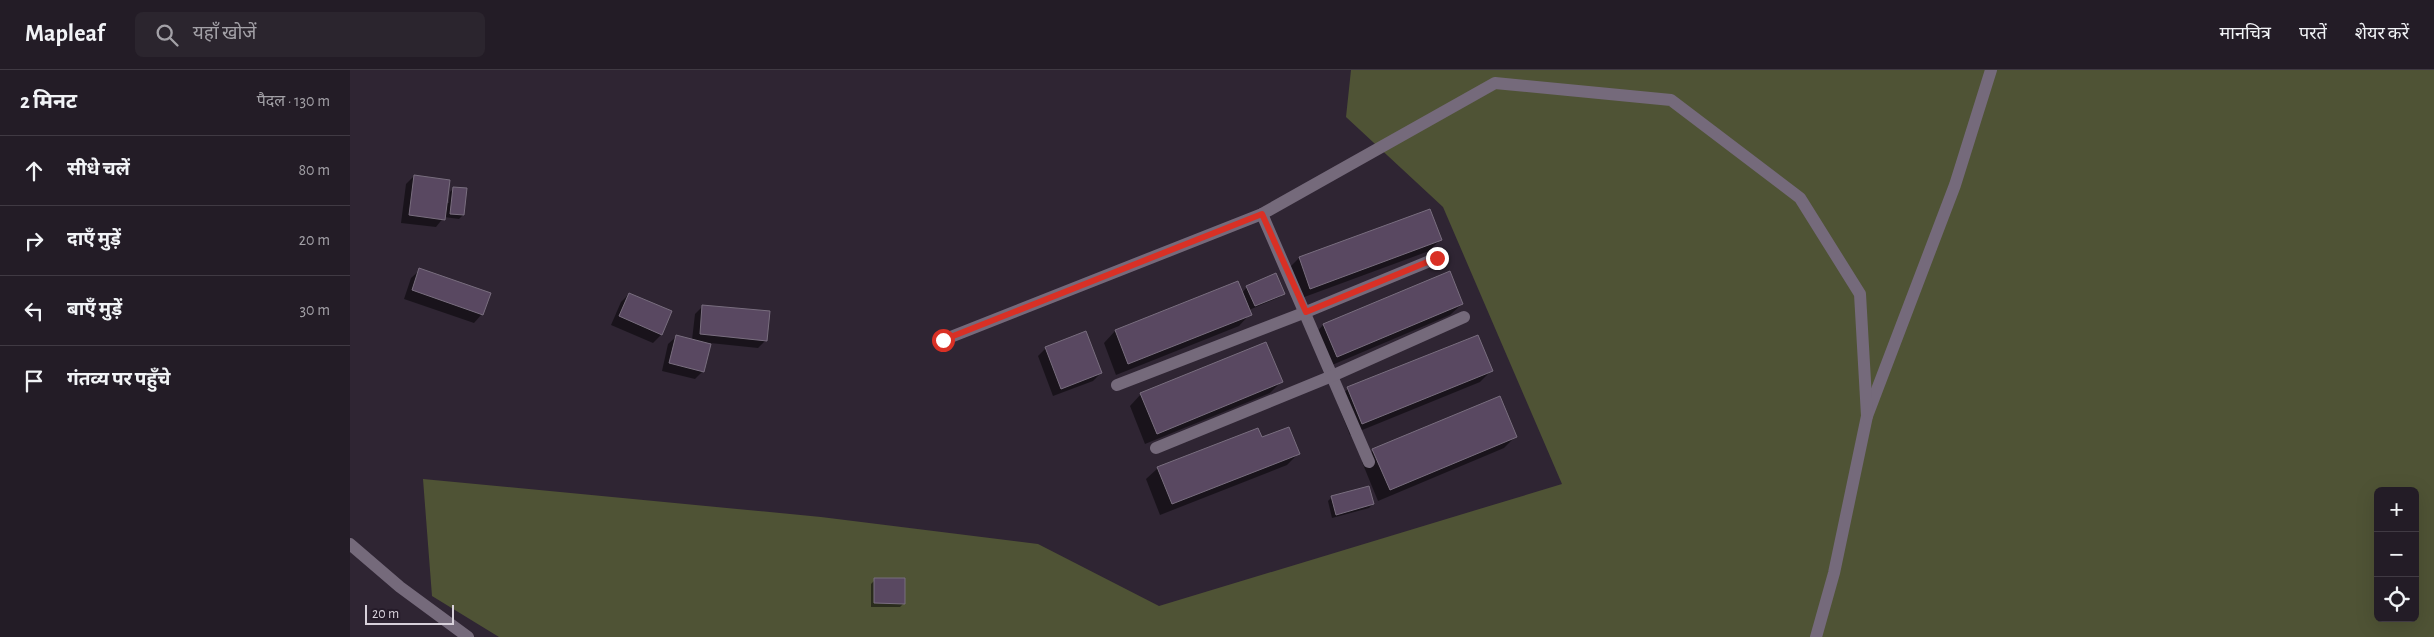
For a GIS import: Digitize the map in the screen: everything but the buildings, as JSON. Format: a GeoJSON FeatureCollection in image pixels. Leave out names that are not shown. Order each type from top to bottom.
{"type":"FeatureCollection","features":[{"type":"Feature","properties":{"kind":"street"},"geometry":{"type":"LineString","coordinates":[[1816,637],[1834,573],[1867,416],[1955,186],[1991,70]]}},
{"type":"Feature","properties":{"kind":"street"},"geometry":{"type":"LineString","coordinates":[[943,340],[1262,214],[1495,83],[1670,100],[1800,198],[1860,294],[1867,416]]}},
{"type":"Feature","properties":{"kind":"street"},"geometry":{"type":"LineString","coordinates":[[1262,214],[1306,312],[1369,462]]}},
{"type":"Feature","properties":{"kind":"street"},"geometry":{"type":"LineString","coordinates":[[1117,385],[1306,312],[1437,258]]}},
{"type":"Feature","properties":{"kind":"street"},"geometry":{"type":"LineString","coordinates":[[1156,448],[1332,376],[1464,317]]}},
{"type":"Feature","properties":{"kind":"street"},"geometry":{"type":"LineString","coordinates":[[350,544],[400,587],[468,637]]}},
{"type":"Feature","properties":{"kind":"green space"},"geometry":{"type":"Polygon","coordinates":[[[1351,70],[2434,70],[2434,637],[499,637],[432,596],[423,479],[821,517],[1038,544],[1159,606],[1562,484],[1443,207],[1346,117],[1351,70]]]}},
{"type":"Feature","properties":{"kind":"route"},"geometry":{"type":"LineString","coordinates":[[943,340],[1262,214],[1306,312],[1437,258]]}}]}
